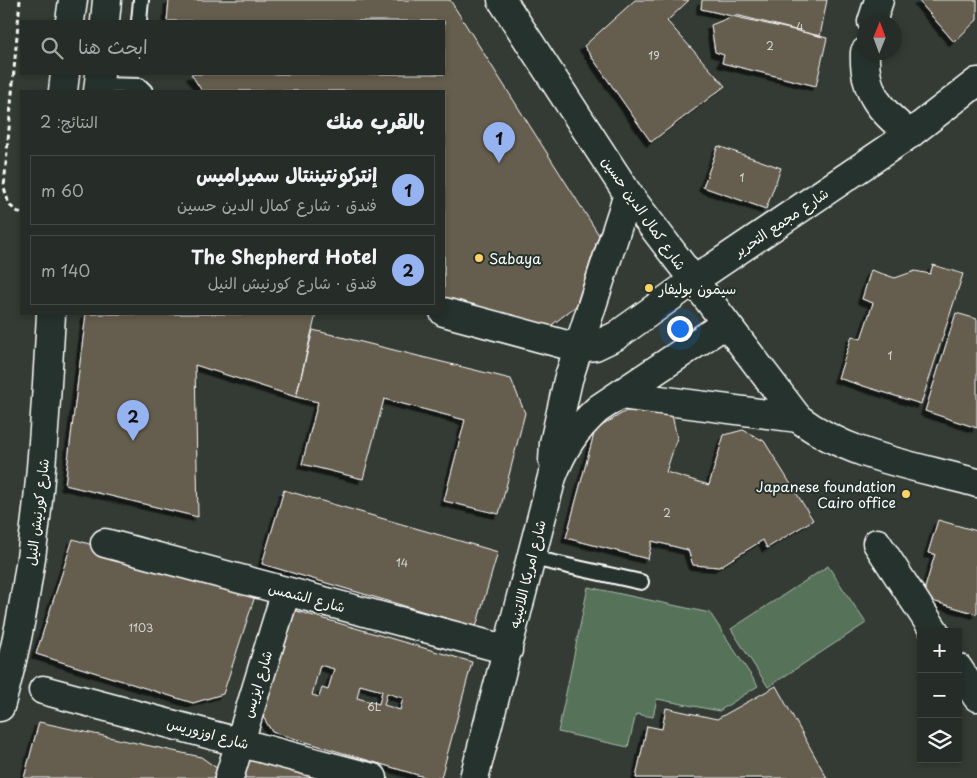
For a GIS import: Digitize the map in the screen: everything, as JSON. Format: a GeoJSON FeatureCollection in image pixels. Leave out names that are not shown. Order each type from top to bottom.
{"type":"FeatureCollection","features":[{"type":"Feature","properties":{"kind":"main road"},"geometry":{"type":"LineString","coordinates":[[70,20],[73,0]]}},
{"type":"Feature","properties":{"kind":"main road"},"geometry":{"type":"LineString","coordinates":[[105,20],[107,0]]}},
{"type":"Feature","properties":{"kind":"main road","name":"شارع كمال الدين حسين"},"geometry":{"type":"LineString","coordinates":[[502,0],[628,194],[724,324],[798,418]]}},
{"type":"Feature","properties":{"kind":"main road"},"geometry":{"type":"LineString","coordinates":[[874,15],[879,0]]}},
{"type":"Feature","properties":{"kind":"main road"},"geometry":{"type":"LineString","coordinates":[[866,60],[867,76],[878,104],[888,117],[910,134]]}},
{"type":"Feature","properties":{"kind":"main road"},"geometry":{"type":"LineString","coordinates":[[63,90],[65,75]]}},
{"type":"Feature","properties":{"kind":"main road","name":"شارع مجمع التحرير"},"geometry":{"type":"LineString","coordinates":[[578,348],[595,346],[616,336],[693,281],[974,90]]}},
{"type":"Feature","properties":{"kind":"main road"},"geometry":{"type":"LineString","coordinates":[[552,477],[554,443],[559,414],[578,348],[628,194]]}},
{"type":"Feature","properties":{"kind":"main road"},"geometry":{"type":"LineString","coordinates":[[445,312],[578,348]]}},
{"type":"Feature","properties":{"kind":"main road","name":"شارع كورنيش النيل"},"geometry":{"type":"LineString","coordinates":[[0,707],[27,588],[41,492],[52,317]]}},
{"type":"Feature","properties":{"kind":"main road","name":"شارع امريكا اللاتينيه"},"geometry":{"type":"LineString","coordinates":[[474,778],[552,477],[562,450],[581,424],[598,409],[724,324]]}},
{"type":"Feature","properties":{"kind":"main road"},"geometry":{"type":"LineString","coordinates":[[621,395],[798,418],[821,434],[847,447],[977,483]]}},
{"type":"Feature","properties":{"kind":"main road","name":"شارع الشمس"},"geometry":{"type":"LineString","coordinates":[[105,543],[508,650]]}},
{"type":"Feature","properties":{"kind":"main road"},"geometry":{"type":"LineString","coordinates":[[878,544],[932,628]]}},
{"type":"Feature","properties":{"kind":"main road","name":"شارع ايزيس"},"geometry":{"type":"LineString","coordinates":[[229,778],[286,591]]}},
{"type":"Feature","properties":{"kind":"main road"},"geometry":{"type":"LineString","coordinates":[[961,673],[977,697]]}},
{"type":"Feature","properties":{"kind":"main road","name":"شارع اوزوريس"},"geometry":{"type":"LineString","coordinates":[[43,690],[373,778]]}},
{"type":"Feature","properties":{"kind":"lane"},"geometry":{"type":"LineString","coordinates":[[139,20],[141,0]]}},
{"type":"Feature","properties":{"kind":"lane"},"geometry":{"type":"LineString","coordinates":[[99,83],[137,84]]}},
{"type":"Feature","properties":{"kind":"lane"},"geometry":{"type":"LineString","coordinates":[[532,558],[641,582]]}},
{"type":"Feature","properties":{"kind":"path"},"geometry":{"type":"LineString","coordinates":[[20,0],[4,187],[9,205],[20,213]]}},
{"type":"Feature","properties":{"kind":"green space"},"geometry":{"type":"Polygon","coordinates":[[[828,566],[866,623],[768,687],[731,629],[828,566]]]}},
{"type":"Feature","properties":{"kind":"green space"},"geometry":{"type":"Polygon","coordinates":[[[588,587],[710,613],[758,686],[719,711],[657,699],[653,717],[636,714],[628,747],[558,732],[588,587]]]}},
{"type":"Feature","properties":{"kind":"building"},"geometry":{"type":"Polygon","coordinates":[[[169,0],[450,0],[599,235],[576,306],[548,328],[445,298],[445,90],[201,90],[192,75],[445,75],[445,20],[167,20],[169,0]]]}},
{"type":"Feature","properties":{"kind":"building"},"geometry":{"type":"Polygon","coordinates":[[[635,0],[689,0],[667,21],[725,86],[651,142],[584,46],[635,0]]]}},
{"type":"Feature","properties":{"kind":"building"},"geometry":{"type":"Polygon","coordinates":[[[702,0],[827,0],[820,36],[701,9],[702,0]]]}},
{"type":"Feature","properties":{"kind":"building"},"geometry":{"type":"Polygon","coordinates":[[[918,0],[977,0],[977,20],[954,42],[918,0]]]}},
{"type":"Feature","properties":{"kind":"building"},"geometry":{"type":"Polygon","coordinates":[[[736,15],[827,38],[816,86],[722,63],[724,55],[715,52],[711,25],[736,15]]]}},
{"type":"Feature","properties":{"kind":"building"},"geometry":{"type":"Polygon","coordinates":[[[718,146],[781,168],[766,209],[703,187],[718,146]]]}},
{"type":"Feature","properties":{"kind":"building"},"geometry":{"type":"Polygon","coordinates":[[[933,265],[963,274],[921,404],[838,378],[852,336],[861,339],[873,303],[862,299],[871,270],[895,278],[915,271],[930,274],[933,265]]]}},
{"type":"Feature","properties":{"kind":"building"},"geometry":{"type":"Polygon","coordinates":[[[956,313],[977,319],[977,428],[925,411],[956,313]]]}},
{"type":"Feature","properties":{"kind":"building"},"geometry":{"type":"Polygon","coordinates":[[[86,315],[316,315],[296,397],[195,365],[198,517],[65,485],[86,315]]]}},
{"type":"Feature","properties":{"kind":"building"},"geometry":{"type":"Polygon","coordinates":[[[313,330],[511,379],[525,413],[499,514],[444,501],[465,420],[384,399],[363,479],[302,464],[318,402],[296,397],[313,330]]]}},
{"type":"Feature","properties":{"kind":"building"},"geometry":{"type":"Polygon","coordinates":[[[626,411],[672,415],[677,438],[666,472],[709,485],[724,435],[743,430],[764,441],[813,520],[767,548],[763,540],[719,567],[693,565],[688,550],[652,541],[648,559],[566,538],[595,430],[626,411]]]}},
{"type":"Feature","properties":{"kind":"building"},"geometry":{"type":"Polygon","coordinates":[[[284,490],[498,552],[476,627],[262,564],[284,490]]]}},
{"type":"Feature","properties":{"kind":"building"},"geometry":{"type":"Polygon","coordinates":[[[938,520],[977,531],[977,614],[922,598],[935,554],[928,553],[938,520]]]}},
{"type":"Feature","properties":{"kind":"building"},"geometry":{"type":"Polygon","coordinates":[[[73,539],[255,596],[223,694],[193,703],[36,654],[73,539]]]}},
{"type":"Feature","properties":{"kind":"building"},"geometry":{"type":"Polygon","coordinates":[[[290,609],[472,662],[441,778],[428,778],[272,732],[258,708],[290,609]],[[320,665],[312,695],[319,697],[322,688],[328,690],[334,669],[320,665]],[[360,685],[357,698],[379,704],[382,691],[360,685]],[[387,693],[384,705],[400,710],[403,698],[387,693]]]}},
{"type":"Feature","properties":{"kind":"building"},"geometry":{"type":"Polygon","coordinates":[[[776,686],[827,778],[636,778],[647,726],[662,729],[666,708],[717,719],[776,686]]]}},
{"type":"Feature","properties":{"kind":"building"},"geometry":{"type":"Polygon","coordinates":[[[39,722],[201,757],[218,769],[216,778],[24,778],[39,722]]]}},
{"type":"Feature","properties":{"kind":"building"},"geometry":{"type":"Polygon","coordinates":[[[254,756],[327,778],[233,778],[238,763],[254,756]]]}},
{"type":"Feature","properties":{"kind":"place","name":"إنتركونتيننتال سميراميس"},"geometry":{"type":"Point","coordinates":[499,163]}},
{"type":"Feature","properties":{"kind":"place","name":"Sabaya"},"geometry":{"type":"Point","coordinates":[479,258]}},
{"type":"Feature","properties":{"kind":"place","name":"سيمون بوليفار"},"geometry":{"type":"Point","coordinates":[649,288]}},
{"type":"Feature","properties":{"kind":"place","name":"The Shepherd Hotel"},"geometry":{"type":"Point","coordinates":[133,441]}},
{"type":"Feature","properties":{"kind":"place","name":"Japanese foundation Cairo office"},"geometry":{"type":"Point","coordinates":[906,494]}}]}
